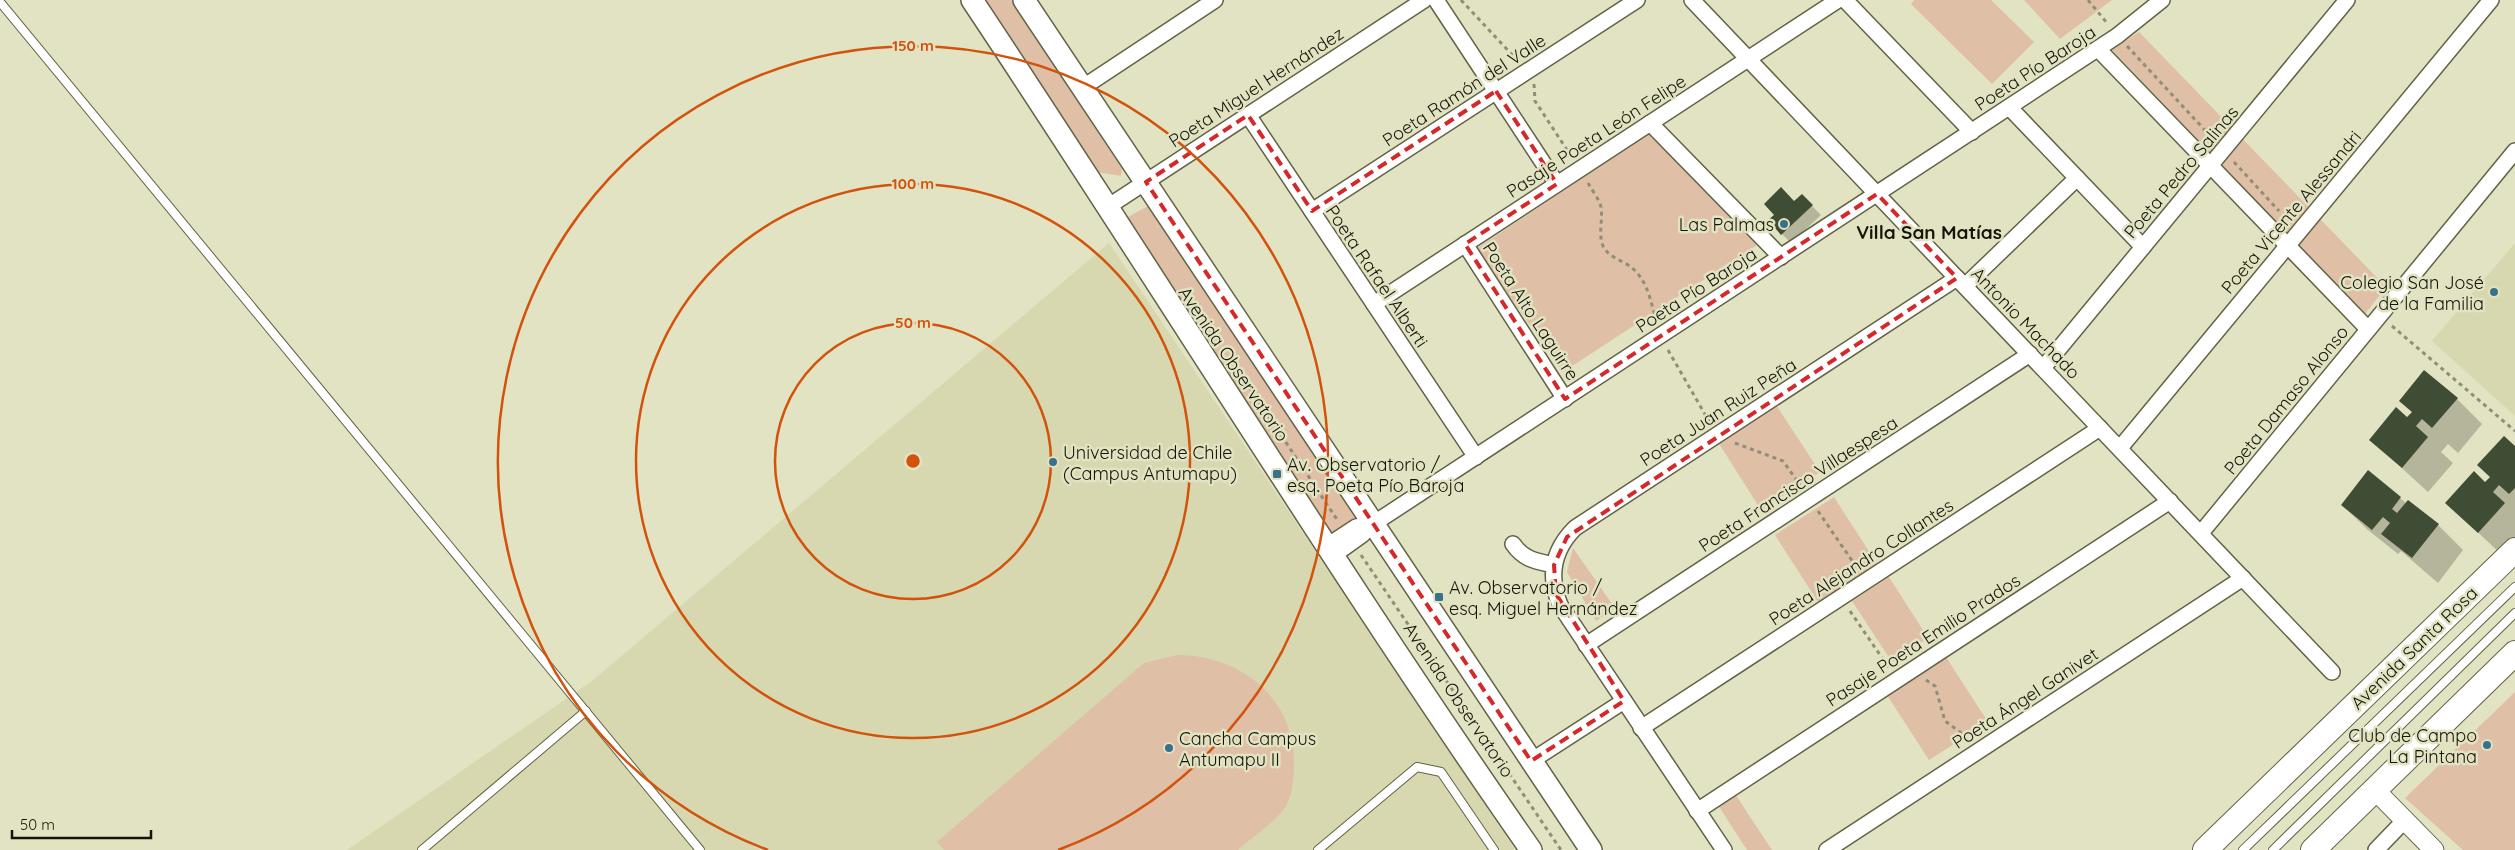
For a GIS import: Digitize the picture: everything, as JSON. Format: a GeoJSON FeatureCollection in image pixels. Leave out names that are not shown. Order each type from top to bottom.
{"type":"FeatureCollection","features":[{"type":"Feature","properties":{"kind":"main road","name":"Avenida Observatorio"},"geometry":{"type":"LineString","coordinates":[[972,0],[1109,206],[1330,550],[1471,764],[1531,850]]}},
{"type":"Feature","properties":{"kind":"main road","name":"Avenida Observatorio"},"geometry":{"type":"LineString","coordinates":[[1024,0],[1591,850]]}},
{"type":"Feature","properties":{"kind":"main road","name":"Avenida Santa Rosa"},"geometry":{"type":"LineString","coordinates":[[2205,850],[2515,550]]}},
{"type":"Feature","properties":{"kind":"main road"},"geometry":{"type":"LineString","coordinates":[[2313,850],[2515,652]]}},
{"type":"Feature","properties":{"kind":"street"},"geometry":{"type":"LineString","coordinates":[[1082,88],[1215,0]]}},
{"type":"Feature","properties":{"kind":"street","name":"Poeta Miguel Hernández"},"geometry":{"type":"LineString","coordinates":[[1109,206],[1424,0]]}},
{"type":"Feature","properties":{"kind":"street"},"geometry":{"type":"LineString","coordinates":[[1436,0],[1557,184]]}},
{"type":"Feature","properties":{"kind":"street","name":"Poeta Ramón del Valle"},"geometry":{"type":"LineString","coordinates":[[1312,211],[1637,0]]}},
{"type":"Feature","properties":{"kind":"street","name":"Antonio Machado"},"geometry":{"type":"LineString","coordinates":[[1692,0],[2332,672]]}},
{"type":"Feature","properties":{"kind":"street","name":"Pasaje Poeta León Felipe"},"geometry":{"type":"LineString","coordinates":[[1374,304],[1838,0]]}},
{"type":"Feature","properties":{"kind":"street"},"geometry":{"type":"LineString","coordinates":[[1844,0],[1972,132]]}},
{"type":"Feature","properties":{"kind":"street","name":"Poeta Pío Baroja"},"geometry":{"type":"LineString","coordinates":[[1330,550],[1349,537],[1356,526],[1373,524],[1566,399],[2098,49],[2136,22],[2162,0]]}},
{"type":"Feature","properties":{"kind":"street","name":"Poeta Pedro Salinas"},"geometry":{"type":"LineString","coordinates":[[2043,368],[2347,0]]}},
{"type":"Feature","properties":{"kind":"street","name":"Poeta Vicente Alessandri"},"geometry":{"type":"LineString","coordinates":[[2120,448],[2491,0]]}},
{"type":"Feature","properties":{"kind":"street"},"geometry":{"type":"LineString","coordinates":[[2098,49],[2368,329]]}},
{"type":"Feature","properties":{"kind":"street"},"geometry":{"type":"LineString","coordinates":[[2010,107],[2143,247]]}},
{"type":"Feature","properties":{"kind":"street","name":"Poeta Rafael Alberti"},"geometry":{"type":"LineString","coordinates":[[1248,115],[1476,457]]}},
{"type":"Feature","properties":{"kind":"street"},"geometry":{"type":"LineString","coordinates":[[1650,123],[1781,257]]}},
{"type":"Feature","properties":{"kind":"street","name":"Poeta Damaso Alonso"},"geometry":{"type":"LineString","coordinates":[[2201,533],[2515,151]]}},
{"type":"Feature","properties":{"kind":"street","name":"Poeta Juan Ruiz Peña"},"geometry":{"type":"LineString","coordinates":[[1554,564],[1560,547],[1575,528],[1961,282],[2076,178]]}},
{"type":"Feature","properties":{"kind":"street","name":"Poeta Alto Laguirre"},"geometry":{"type":"LineString","coordinates":[[1465,244],[1566,399]]}},
{"type":"Feature","properties":{"kind":"street","name":"Poeta Francisco Villaespesa"},"geometry":{"type":"LineString","coordinates":[[1586,645],[2030,354]]}},
{"type":"Feature","properties":{"kind":"street","name":"Poeta Alejandro Collantes"},"geometry":{"type":"LineString","coordinates":[[1641,728],[2100,428]]}},
{"type":"Feature","properties":{"kind":"street","name":"Pasaje Poeta Emilio Prados"},"geometry":{"type":"LineString","coordinates":[[1697,811],[2170,501]]}},
{"type":"Feature","properties":{"kind":"street"},"geometry":{"type":"LineString","coordinates":[[1513,544],[1524,557],[1554,564],[1553,582],[1556,594],[1586,645],[1724,850]]}},
{"type":"Feature","properties":{"kind":"street","name":"Poeta Ángel Ganivet"},"geometry":{"type":"LineString","coordinates":[[1827,850],[2243,578]]}},
{"type":"Feature","properties":{"kind":"street"},"geometry":{"type":"LineString","coordinates":[[1531,761],[1624,702]]}},
{"type":"Feature","properties":{"kind":"street"},"geometry":{"type":"LineString","coordinates":[[2374,790],[2434,850]]}},
{"type":"Feature","properties":{"kind":"street"},"geometry":{"type":"LineString","coordinates":[[2376,850],[2404,821]]}},
{"type":"Feature","properties":{"kind":"lane"},"geometry":{"type":"LineString","coordinates":[[0,2],[700,850]]}},
{"type":"Feature","properties":{"kind":"lane"},"geometry":{"type":"LineString","coordinates":[[2242,850],[2515,586]]}},
{"type":"Feature","properties":{"kind":"lane"},"geometry":{"type":"LineString","coordinates":[[2273,850],[2515,613]]}},
{"type":"Feature","properties":{"kind":"lane"},"geometry":{"type":"LineString","coordinates":[[422,850],[586,711]]}},
{"type":"Feature","properties":{"kind":"lane"},"geometry":{"type":"LineString","coordinates":[[1318,850],[1417,767],[1441,772],[1494,850]]}},
{"type":"Feature","properties":{"kind":"path"},"geometry":{"type":"LineString","coordinates":[[1460,0],[1528,71],[1536,88],[1535,101],[1580,169],[1601,206],[1601,239],[1603,246],[1608,253],[1630,266],[1642,279],[1646,286],[1660,336],[1717,436],[1782,461],[1810,498],[1866,581]]}},
{"type":"Feature","properties":{"kind":"path","name":"Avenida Observatorio"},"geometry":{"type":"LineString","coordinates":[[1243,377],[1561,850]]}},
{"type":"Feature","properties":{"kind":"path"},"geometry":{"type":"LineString","coordinates":[[1845,604],[1892,672],[1906,661],[1911,670],[1935,686],[1945,721],[1960,732],[1976,752]]}},
{"type":"Feature","properties":{"kind":"highlighted area"},"geometry":{"type":"Polygon","coordinates":[[[1496,91],[1557,184],[1465,244],[1565,399],[1877,194],[1957,278],[1567,537],[1554,565],[1556,594],[1624,701],[1531,761],[1146,182],[1248,115],[1312,211],[1496,91]]]}},
{"type":"Feature","properties":{"kind":"shaded area"},"geometry":{"type":"Polygon","coordinates":[[[986,0],[1011,0],[1122,169],[1121,176],[1097,172],[986,0]]]}},
{"type":"Feature","properties":{"kind":"shaded area"},"geometry":{"type":"Polygon","coordinates":[[[1914,0],[1991,0],[2034,42],[1992,84],[1911,4],[1914,0]]]}},
{"type":"Feature","properties":{"kind":"shaded area"},"geometry":{"type":"Polygon","coordinates":[[[2024,0],[2112,0],[2060,39],[2024,0]]]}},
{"type":"Feature","properties":{"kind":"shaded area"},"geometry":{"type":"Polygon","coordinates":[[[2139,32],[2386,287],[2365,314],[2112,50],[2139,32]]]}},
{"type":"Feature","properties":{"kind":"shaded area"},"geometry":{"type":"Polygon","coordinates":[[[1650,133],[1757,245],[1563,372],[1476,249],[1650,133]]]}},
{"type":"Feature","properties":{"kind":"shaded area"},"geometry":{"type":"Polygon","coordinates":[[[1148,206],[1359,517],[1325,539],[1119,222],[1148,206]]]}},
{"type":"Feature","properties":{"kind":"shaded area","name":"Universidad de Chile (Campus Antumapu)"},"geometry":{"type":"Polygon","coordinates":[[[1109,243],[1515,850],[347,850],[592,681],[1109,243]]]}},
{"type":"Feature","properties":{"kind":"shaded area","name":"Colegio San José de la Familia"},"geometry":{"type":"Polygon","coordinates":[[[2515,243],[2515,416],[2432,341],[2515,243]]]}},
{"type":"Feature","properties":{"kind":"shaded area"},"geometry":{"type":"Polygon","coordinates":[[[1776,405],[1820,472],[1761,510],[1718,442],[1776,405]]]}},
{"type":"Feature","properties":{"kind":"shaded area"},"geometry":{"type":"Polygon","coordinates":[[[1834,497],[1877,564],[1818,602],[1775,535],[1834,497]]]}},
{"type":"Feature","properties":{"kind":"shaded area"},"geometry":{"type":"Polygon","coordinates":[[[1573,548],[1615,608],[1596,621],[1567,572],[1573,548]]]}},
{"type":"Feature","properties":{"kind":"shaded area"},"geometry":{"type":"Polygon","coordinates":[[[1889,577],[1928,638],[1892,662],[1852,601],[1889,577]]]}},
{"type":"Feature","properties":{"kind":"shaded area"},"geometry":{"type":"Polygon","coordinates":[[[1944,654],[1988,722],[1929,760],[1885,692],[1944,654]]]}},
{"type":"Feature","properties":{"kind":"shaded area","name":"Cancha Campus Antumapu II"},"geometry":{"type":"Polygon","coordinates":[[[1177,655],[1200,657],[1222,663],[1242,672],[1260,684],[1274,700],[1285,719],[1292,741],[1294,776],[1287,804],[1275,819],[1238,850],[944,850],[937,842],[1144,663],[1177,655]]]}},
{"type":"Feature","properties":{"kind":"shaded area","name":"Club de Campo La Pintana"},"geometry":{"type":"Polygon","coordinates":[[[2515,692],[2515,850],[2463,850],[2405,798],[2515,692]]]}},
{"type":"Feature","properties":{"kind":"shaded area"},"geometry":{"type":"Polygon","coordinates":[[[1735,794],[1772,850],[1747,850],[1718,805],[1735,794]]]}},
{"type":"Feature","properties":{"kind":"building"},"geometry":{"type":"Polygon","coordinates":[[[1781,187],[1794,201],[1802,194],[1813,205],[1781,235],[1768,220],[1774,215],[1764,204],[1781,187]]]}},
{"type":"Feature","properties":{"kind":"building"},"geometry":{"type":"Polygon","coordinates":[[[2424,370],[2458,398],[2432,428],[2422,419],[2416,426],[2428,437],[2402,468],[2369,440],[2396,407],[2407,417],[2412,412],[2399,401],[2424,370]]]}},
{"type":"Feature","properties":{"kind":"building"},"geometry":{"type":"Polygon","coordinates":[[[2504,436],[2515,446],[2515,488],[2509,494],[2499,485],[2493,492],[2505,503],[2478,533],[2445,503],[2474,471],[2485,482],[2490,477],[2477,465],[2504,436]]]}},
{"type":"Feature","properties":{"kind":"building"},"geometry":{"type":"Polygon","coordinates":[[[2368,470],[2401,497],[2392,509],[2397,513],[2408,500],[2439,524],[2412,558],[2381,534],[2390,523],[2383,517],[2372,530],[2341,505],[2368,470]]]}},
{"type":"Feature","properties":{"kind":"place","name":"Las Palmas"},"geometry":{"type":"Point","coordinates":[1784,224]}},
{"type":"Feature","properties":{"kind":"place","name":"Colegio San José de la Familia"},"geometry":{"type":"Point","coordinates":[2494,292]}},
{"type":"Feature","properties":{"kind":"place","name":"Universidad de Chile (Campus Antumapu)"},"geometry":{"type":"Point","coordinates":[1053,462]}},
{"type":"Feature","properties":{"kind":"place","name":"Av. Observatorio / esq. Poeta Pío Baroja"},"geometry":{"type":"Point","coordinates":[1277,474]}},
{"type":"Feature","properties":{"kind":"place","name":"Av. Observatorio / esq. Miguel Hernández"},"geometry":{"type":"Point","coordinates":[1439,597]}},
{"type":"Feature","properties":{"kind":"place","name":"Club de Campo La Pintana"},"geometry":{"type":"Point","coordinates":[2487,745]}},
{"type":"Feature","properties":{"kind":"place","name":"Cancha Campus Antumapu II"},"geometry":{"type":"Point","coordinates":[1169,748]}},
{"type":"Feature","properties":{"kind":"district","name":"Villa San Matías"},"geometry":{"type":"Point","coordinates":[1929,232]}}]}
